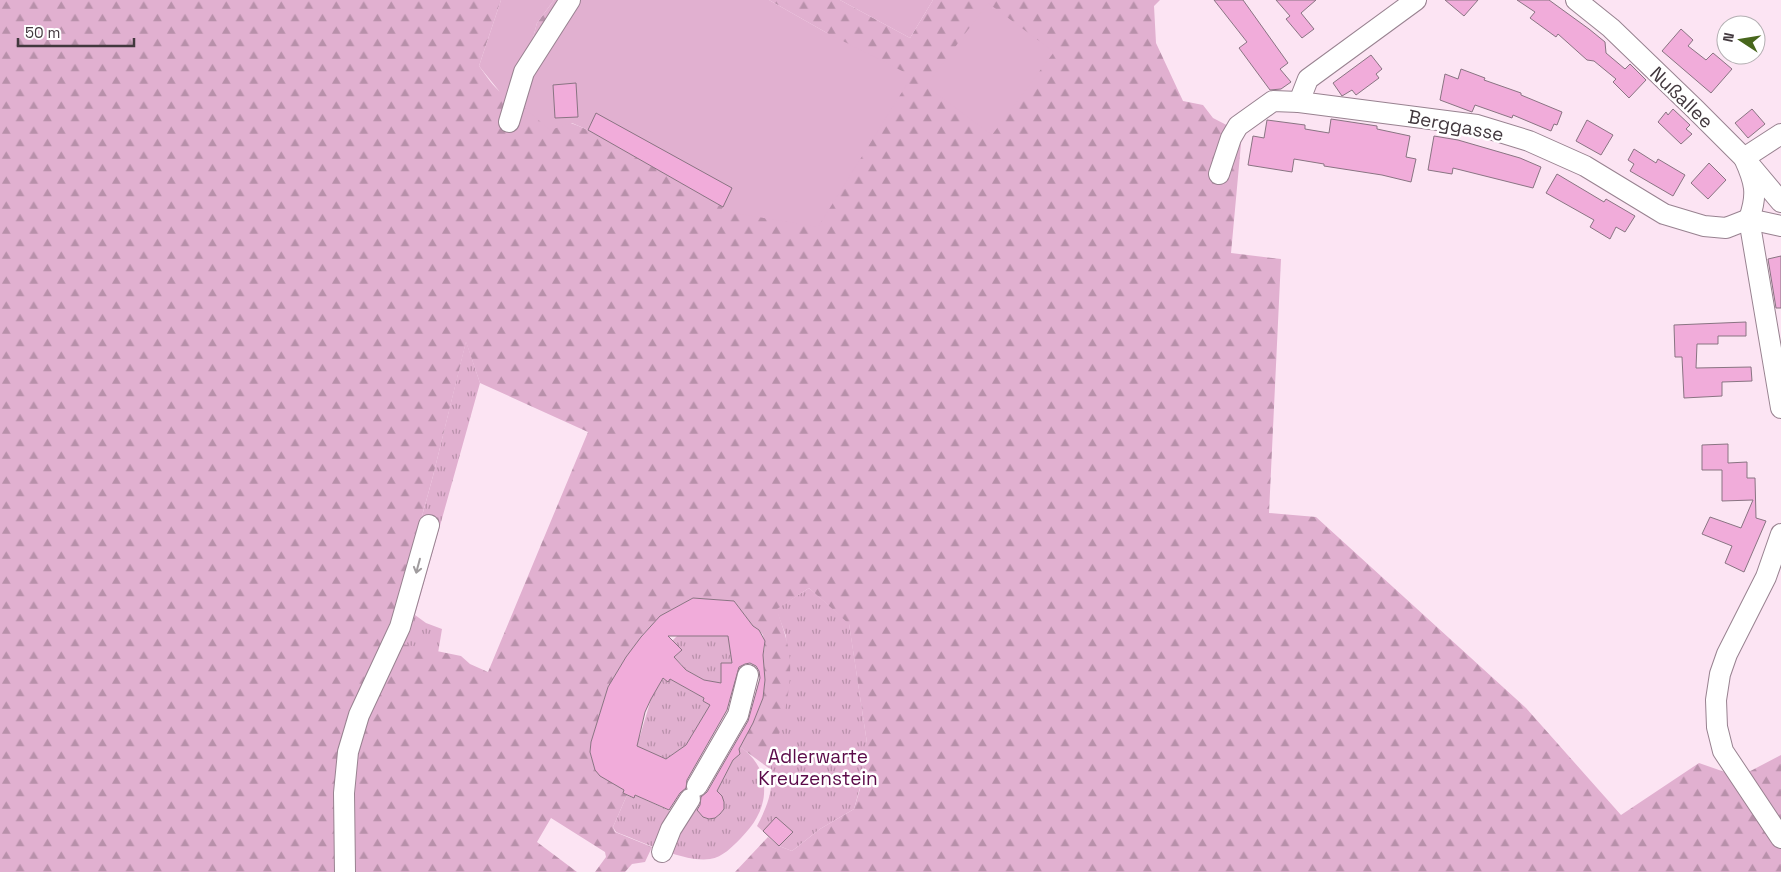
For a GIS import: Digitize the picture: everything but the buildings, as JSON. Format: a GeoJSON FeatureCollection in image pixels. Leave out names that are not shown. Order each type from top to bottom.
{"type":"FeatureCollection","features":[{"type":"Feature","properties":{"kind":"street"},"geometry":{"type":"LineString","coordinates":[[509,122],[524,72],[570,0]]}},
{"type":"Feature","properties":{"kind":"street"},"geometry":{"type":"LineString","coordinates":[[1299,102],[1308,78],[1416,0]]}},
{"type":"Feature","properties":{"kind":"street","name":"Nußallee"},"geometry":{"type":"LineString","coordinates":[[1576,0],[1611,28],[1744,158],[1781,202]]}},
{"type":"Feature","properties":{"kind":"street","name":"Berggasse"},"geometry":{"type":"LineString","coordinates":[[1220,174],[1231,138],[1238,126],[1273,101],[1299,102],[1478,125],[1529,141],[1585,166],[1664,214],[1704,226],[1726,228],[1749,219]]}},
{"type":"Feature","properties":{"kind":"street"},"geometry":{"type":"LineString","coordinates":[[1781,134],[1744,158],[1753,177],[1755,203],[1749,219],[1781,408]]}},
{"type":"Feature","properties":{"kind":"street"},"geometry":{"type":"LineString","coordinates":[[1749,219],[1781,226]]}},
{"type":"Feature","properties":{"kind":"street"},"geometry":{"type":"LineString","coordinates":[[345,872],[344,793],[348,752],[359,714],[400,627],[429,524]]}},
{"type":"Feature","properties":{"kind":"street"},"geometry":{"type":"LineString","coordinates":[[1781,534],[1766,577],[1727,654],[1720,674],[1716,700],[1716,727],[1723,750],[1781,838]]}},
{"type":"Feature","properties":{"kind":"street"},"geometry":{"type":"LineString","coordinates":[[663,850],[671,829],[738,715],[748,675]]}},
{"type":"Feature","properties":{"kind":"green space"},"geometry":{"type":"Polygon","coordinates":[[[0,0],[501,0],[479,66],[499,90],[522,105],[588,130],[723,207],[722,210],[827,33],[769,0],[840,0],[910,38],[933,0],[1160,0],[1154,6],[1156,43],[1183,101],[1203,105],[1213,118],[1242,133],[1231,253],[1281,259],[1269,513],[1316,517],[1526,708],[1621,815],[1699,763],[1739,777],[1781,755],[1781,872],[735,872],[768,837],[779,846],[792,851],[820,829],[854,809],[861,785],[865,769],[867,743],[849,624],[809,588],[777,609],[788,648],[790,675],[784,716],[770,769],[740,747],[753,723],[763,698],[765,680],[763,655],[765,647],[763,635],[753,626],[734,601],[693,598],[660,616],[626,657],[608,687],[591,742],[590,752],[595,770],[624,790],[623,793],[627,795],[613,827],[615,832],[652,847],[645,862],[632,864],[625,872],[595,872],[606,857],[605,852],[551,818],[537,842],[577,872],[0,872],[0,0]],[[466,342],[433,476],[398,603],[383,640],[461,656],[470,664],[488,672],[588,432],[480,383],[466,342]]]}},
{"type":"Feature","properties":{"kind":"green space"},"geometry":{"type":"Polygon","coordinates":[[[501,0],[554,0],[537,23],[529,53],[562,0],[769,0],[827,33],[912,76],[818,227],[722,211],[723,207],[588,130],[572,123],[550,130],[520,104],[503,103],[500,92],[479,66],[501,0]]]}},
{"type":"Feature","properties":{"kind":"green space"},"geometry":{"type":"Polygon","coordinates":[[[554,0],[562,0],[528,56],[537,23],[554,0]]]}},
{"type":"Feature","properties":{"kind":"green space"},"geometry":{"type":"Polygon","coordinates":[[[840,0],[933,0],[910,38],[840,0]]]}},
{"type":"Feature","properties":{"kind":"green space"},"geometry":{"type":"Polygon","coordinates":[[[988,3],[1054,52],[992,135],[926,86],[988,3]]]}},
{"type":"Feature","properties":{"kind":"green space"},"geometry":{"type":"Polygon","coordinates":[[[466,341],[480,383],[415,615],[426,623],[442,629],[438,653],[383,641],[398,603],[433,476],[466,341]]]}},
{"type":"Feature","properties":{"kind":"green space","name":"Adlerwarte Kreuzenstein"},"geometry":{"type":"Polygon","coordinates":[[[809,588],[849,623],[867,743],[867,762],[854,809],[820,829],[792,851],[779,846],[757,826],[770,791],[770,769],[788,690],[786,636],[776,609],[809,588]]]}},
{"type":"Feature","properties":{"kind":"green space"},"geometry":{"type":"Polygon","coordinates":[[[728,633],[732,663],[721,663],[721,677],[740,683],[739,687],[704,680],[681,667],[682,665],[674,657],[682,650],[672,641],[679,634],[728,633]]]}},
{"type":"Feature","properties":{"kind":"green space"},"geometry":{"type":"Polygon","coordinates":[[[663,678],[668,682],[670,679],[704,698],[703,701],[710,705],[686,745],[666,759],[633,745],[640,736],[651,699],[663,678]]]}},
{"type":"Feature","properties":{"kind":"green space"},"geometry":{"type":"Polygon","coordinates":[[[740,747],[748,753],[760,769],[763,778],[764,798],[752,825],[723,854],[710,859],[688,858],[616,832],[613,827],[627,795],[633,798],[635,795],[672,812],[696,808],[701,815],[707,818],[719,816],[724,805],[717,791],[740,747]]]}}]}
